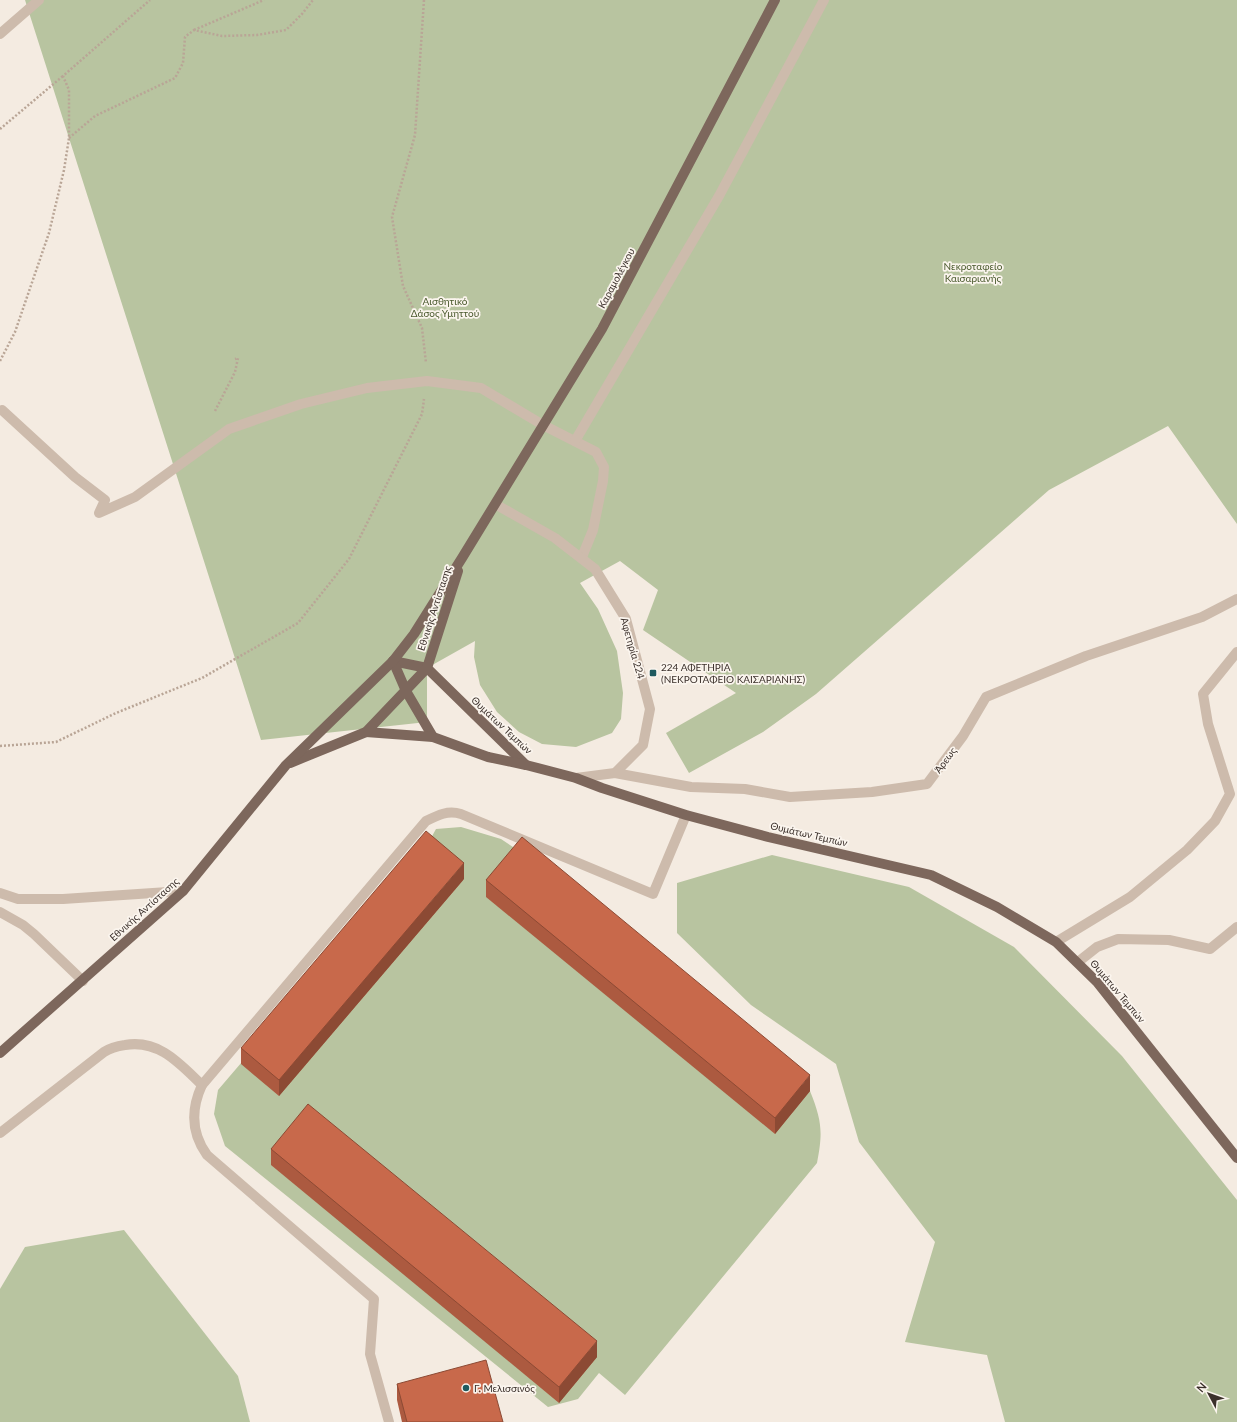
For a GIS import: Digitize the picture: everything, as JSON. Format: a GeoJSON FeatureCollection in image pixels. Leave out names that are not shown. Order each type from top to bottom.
{"type":"FeatureCollection","features":[{"type":"Feature","properties":{"kind":"main road","name":"Καραμολέγκου"},"geometry":{"type":"LineString","coordinates":[[462,558],[602,330],[775,0]]}},
{"type":"Feature","properties":{"kind":"main road","name":"Εθνικής Αντίστασης"},"geometry":{"type":"LineString","coordinates":[[0,1053],[183,891],[286,764],[393,661],[414,634],[462,558]]}},
{"type":"Feature","properties":{"kind":"main road","name":"Εθνικής Αντίστασης"},"geometry":{"type":"LineString","coordinates":[[286,764],[366,732],[427,668],[462,558]]}},
{"type":"Feature","properties":{"kind":"main road"},"geometry":{"type":"LineString","coordinates":[[393,661],[427,668]]}},
{"type":"Feature","properties":{"kind":"main road"},"geometry":{"type":"LineString","coordinates":[[393,661],[406,691],[433,737]]}},
{"type":"Feature","properties":{"kind":"main road","name":"Θυμάτων Τεμπών"},"geometry":{"type":"LineString","coordinates":[[427,668],[526,764],[576,778],[686,815],[768,837],[931,875],[997,907],[1056,942],[1097,982],[1237,1158]]}},
{"type":"Feature","properties":{"kind":"main road"},"geometry":{"type":"LineString","coordinates":[[366,732],[433,737],[488,757],[526,764]]}},
{"type":"Feature","properties":{"kind":"street"},"geometry":{"type":"LineString","coordinates":[[0,34],[38,0]]}},
{"type":"Feature","properties":{"kind":"street"},"geometry":{"type":"LineString","coordinates":[[575,441],[720,196],[824,0]]}},
{"type":"Feature","properties":{"kind":"street"},"geometry":{"type":"LineString","coordinates":[[2,410],[75,477],[105,500],[99,513],[114,505],[135,497],[229,429],[301,404],[368,388],[427,381],[481,388],[543,425],[596,452],[604,466],[603,481],[593,530],[582,557]]}},
{"type":"Feature","properties":{"kind":"street","name":"Αφετηρία 224"},"geometry":{"type":"LineString","coordinates":[[495,504],[555,538],[582,557],[595,569],[626,619],[650,709],[643,745],[615,773]]}},
{"type":"Feature","properties":{"kind":"street","name":"Άρεως"},"geometry":{"type":"LineString","coordinates":[[615,773],[691,787],[744,789],[790,797],[872,792],[927,784],[963,736],[986,697],[1086,656],[1202,617],[1237,599]]}},
{"type":"Feature","properties":{"kind":"street"},"geometry":{"type":"LineString","coordinates":[[1056,942],[1130,897],[1187,850],[1215,821],[1230,794],[1208,724],[1203,694],[1237,652]]}},
{"type":"Feature","properties":{"kind":"street"},"geometry":{"type":"LineString","coordinates":[[576,778],[615,773]]}},
{"type":"Feature","properties":{"kind":"street"},"geometry":{"type":"LineString","coordinates":[[389,1422],[370,1354],[374,1299],[207,1155],[199,1143],[194,1124],[195,1104],[202,1085],[426,821],[431,818],[446,813],[461,814],[653,894],[686,815]]}},
{"type":"Feature","properties":{"kind":"street"},"geometry":{"type":"LineString","coordinates":[[0,893],[18,899],[63,899],[183,891]]}},
{"type":"Feature","properties":{"kind":"street"},"geometry":{"type":"LineString","coordinates":[[0,912],[23,925],[34,934],[83,981]]}},
{"type":"Feature","properties":{"kind":"street"},"geometry":{"type":"LineString","coordinates":[[1078,962],[1097,947],[1118,939],[1169,940],[1210,949],[1237,927]]}},
{"type":"Feature","properties":{"kind":"street"},"geometry":{"type":"LineString","coordinates":[[0,1133],[104,1052],[121,1046],[139,1044],[160,1049],[172,1057],[202,1085]]}},
{"type":"Feature","properties":{"kind":"path"},"geometry":{"type":"LineString","coordinates":[[0,129],[150,0]]}},
{"type":"Feature","properties":{"kind":"path"},"geometry":{"type":"LineString","coordinates":[[69,138],[95,116],[175,78],[183,63],[185,37],[194,30],[264,0]]}},
{"type":"Feature","properties":{"kind":"path"},"geometry":{"type":"LineString","coordinates":[[194,30],[222,36],[257,35],[286,30],[313,0]]}},
{"type":"Feature","properties":{"kind":"path"},"geometry":{"type":"LineString","coordinates":[[0,746],[56,742],[116,713],[202,678],[298,623],[349,559],[422,414],[427,381],[422,328],[403,286],[392,217],[415,135],[424,0]]}},
{"type":"Feature","properties":{"kind":"path"},"geometry":{"type":"LineString","coordinates":[[0,361],[15,332],[49,233],[64,170],[69,138],[69,90],[62,76]]}},
{"type":"Feature","properties":{"kind":"path"},"geometry":{"type":"LineString","coordinates":[[215,411],[235,372],[238,358],[235,359]]}},
{"type":"Feature","properties":{"kind":"green space","name":"Αισθητικό Δάσος Υμηττού"},"geometry":{"type":"Polygon","coordinates":[[[25,0],[1237,0],[1237,524],[1168,426],[1049,490],[816,694],[763,732],[689,773],[666,733],[736,693],[643,630],[658,590],[620,561],[580,583],[598,609],[617,651],[623,693],[621,719],[612,733],[576,747],[542,744],[519,732],[497,712],[480,685],[474,657],[475,641],[427,668],[427,722],[261,740],[25,0]]]}},
{"type":"Feature","properties":{"kind":"green space"},"geometry":{"type":"Polygon","coordinates":[[[461,827],[501,839],[522,853],[810,1091],[817,1111],[821,1135],[817,1163],[625,1395],[599,1373],[578,1399],[548,1407],[225,1146],[214,1114],[218,1090],[426,847],[436,829],[461,827]]]}},
{"type":"Feature","properties":{"kind":"green space"},"geometry":{"type":"Polygon","coordinates":[[[772,855],[909,887],[1014,947],[1122,1056],[1237,1200],[1237,1422],[1005,1422],[987,1355],[905,1342],[935,1242],[859,1142],[836,1064],[751,1005],[677,933],[677,883],[772,855]]]}},
{"type":"Feature","properties":{"kind":"green space"},"geometry":{"type":"Polygon","coordinates":[[[124,1230],[238,1376],[250,1422],[0,1422],[0,1289],[25,1247],[124,1230]]]}},
{"type":"Feature","properties":{"kind":"building"},"geometry":{"type":"Polygon","coordinates":[[[426,831],[464,863],[279,1080],[241,1048],[426,831]]]}},
{"type":"Feature","properties":{"kind":"building"},"geometry":{"type":"Polygon","coordinates":[[[522,837],[810,1075],[775,1118],[486,880],[522,837]]]}},
{"type":"Feature","properties":{"kind":"building"},"geometry":{"type":"Polygon","coordinates":[[[308,1104],[597,1341],[559,1387],[271,1149],[308,1104]]]}},
{"type":"Feature","properties":{"kind":"building","name":"Γ. Μελισσινός"},"geometry":{"type":"Polygon","coordinates":[[[486,1360],[503,1422],[407,1422],[397,1384],[486,1360]]]}},
{"type":"Feature","properties":{"kind":"place","name":"224 ΑΦΕΤΗΡΙΑ (ΝΕΚΡΟΤΑΦΕΙΟ ΚΑΙΣΑΡΙΑΝΗΣ)"},"geometry":{"type":"Point","coordinates":[653,673]}},
{"type":"Feature","properties":{"kind":"place","name":"Γ. Μελισσινός"},"geometry":{"type":"Point","coordinates":[466,1388]}},
{"type":"Feature","properties":{"kind":"park label","name":"Νεκροταφείο Καισαριανής"},"geometry":{"type":"Point","coordinates":[973,272]}}]}
